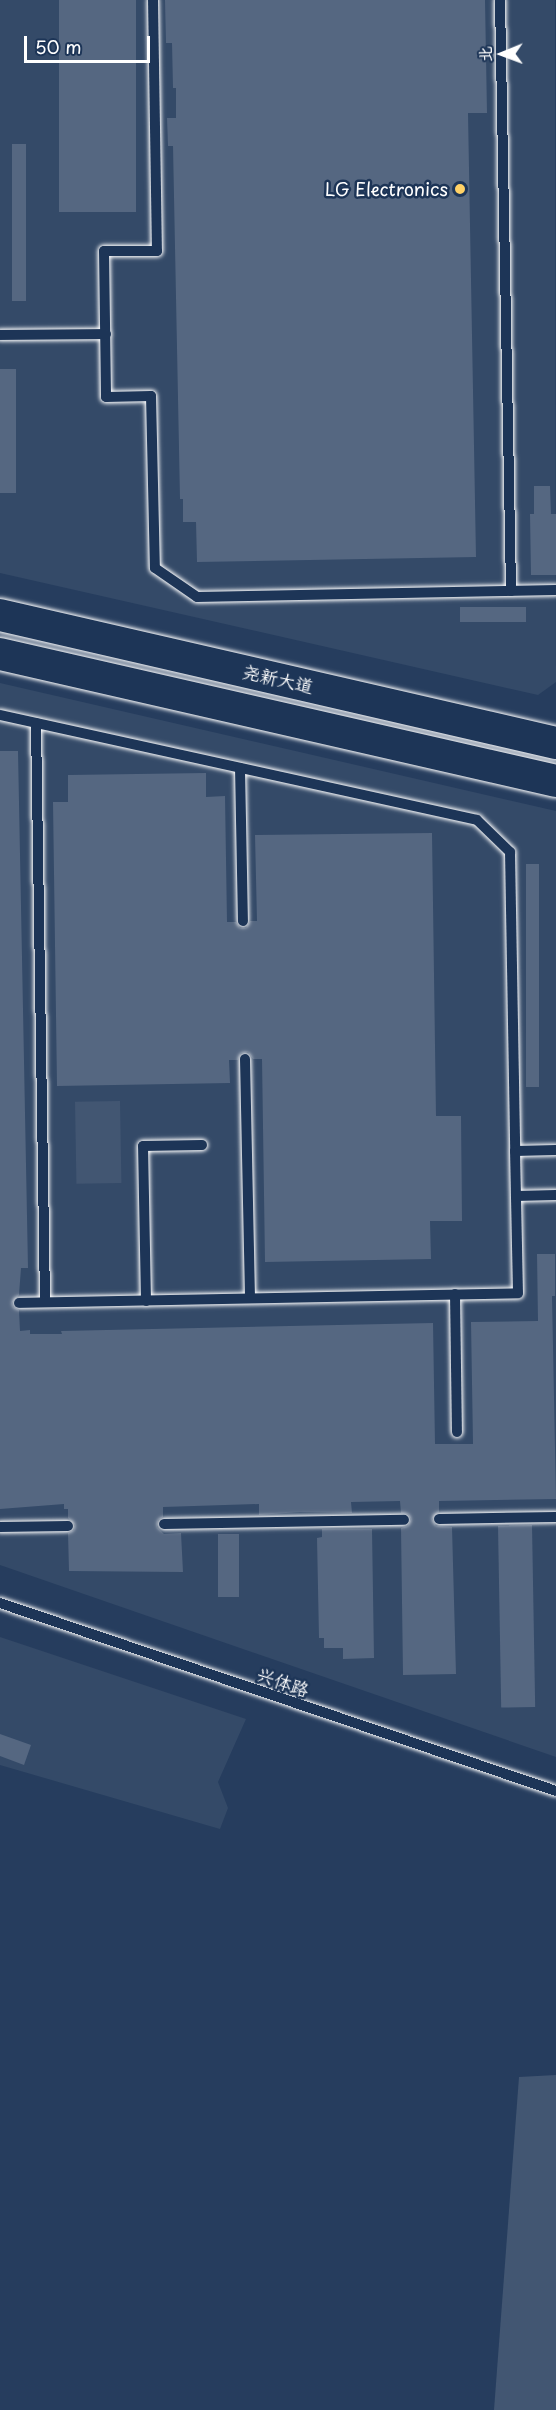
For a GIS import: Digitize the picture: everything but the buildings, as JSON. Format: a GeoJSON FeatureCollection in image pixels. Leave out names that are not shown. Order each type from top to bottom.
{"type":"FeatureCollection","features":[{"type":"Feature","properties":{"kind":"main road","name":"尧新大道"},"geometry":{"type":"LineString","coordinates":[[0,615],[556,743]]}},
{"type":"Feature","properties":{"kind":"main road","name":"尧新大道"},"geometry":{"type":"LineString","coordinates":[[0,654],[556,781]]}},
{"type":"Feature","properties":{"kind":"lane"},"geometry":{"type":"LineString","coordinates":[[153,0],[157,251],[104,251],[106,397],[151,396],[155,568],[197,597],[556,590]]}},
{"type":"Feature","properties":{"kind":"lane"},"geometry":{"type":"LineString","coordinates":[[500,0],[512,591]]}},
{"type":"Feature","properties":{"kind":"lane"},"geometry":{"type":"LineString","coordinates":[[0,335],[106,334]]}},
{"type":"Feature","properties":{"kind":"lane"},"geometry":{"type":"LineString","coordinates":[[0,715],[477,820],[510,852],[518,1293],[19,1303]]}},
{"type":"Feature","properties":{"kind":"lane"},"geometry":{"type":"LineString","coordinates":[[36,723],[45,1302]]}},
{"type":"Feature","properties":{"kind":"lane"},"geometry":{"type":"LineString","coordinates":[[240,768],[243,921]]}},
{"type":"Feature","properties":{"kind":"lane"},"geometry":{"type":"LineString","coordinates":[[245,1059],[250,1298]]}},
{"type":"Feature","properties":{"kind":"lane"},"geometry":{"type":"LineString","coordinates":[[146,1300],[143,1146],[202,1144]]}},
{"type":"Feature","properties":{"kind":"lane"},"geometry":{"type":"LineString","coordinates":[[515,1151],[556,1150]]}},
{"type":"Feature","properties":{"kind":"lane"},"geometry":{"type":"LineString","coordinates":[[516,1196],[556,1195]]}},
{"type":"Feature","properties":{"kind":"lane"},"geometry":{"type":"LineString","coordinates":[[456,1294],[457,1431]]}},
{"type":"Feature","properties":{"kind":"lane"},"geometry":{"type":"LineString","coordinates":[[439,1519],[556,1517]]}},
{"type":"Feature","properties":{"kind":"lane"},"geometry":{"type":"LineString","coordinates":[[164,1524],[404,1520]]}},
{"type":"Feature","properties":{"kind":"lane"},"geometry":{"type":"LineString","coordinates":[[0,1527],[68,1526]]}},
{"type":"Feature","properties":{"kind":"lane","name":"兴体路"},"geometry":{"type":"LineString","coordinates":[[0,1603],[556,1791]]}},
{"type":"Feature","properties":{"kind":"shaded area"},"geometry":{"type":"Polygon","coordinates":[[[0,0],[555,0],[556,682],[538,695],[0,573],[0,0]]]}},
{"type":"Feature","properties":{"kind":"shaded area"},"geometry":{"type":"Polygon","coordinates":[[[0,683],[556,811],[556,1757],[0,1565],[0,683]]]}},
{"type":"Feature","properties":{"kind":"shaded area"},"geometry":{"type":"Polygon","coordinates":[[[120,1101],[121,1183],[76,1184],[75,1102],[120,1101]]]}},
{"type":"Feature","properties":{"kind":"shaded area"},"geometry":{"type":"Polygon","coordinates":[[[0,1637],[246,1719],[218,1782],[228,1808],[220,1829],[0,1765],[0,1637]]]}},
{"type":"Feature","properties":{"kind":"shaded area"},"geometry":{"type":"Polygon","coordinates":[[[556,2075],[556,2410],[494,2410],[519,2077],[556,2075]]]}},
{"type":"Feature","properties":{"kind":"place","name":"LG Electronics"},"geometry":{"type":"Point","coordinates":[460,189]}}]}
